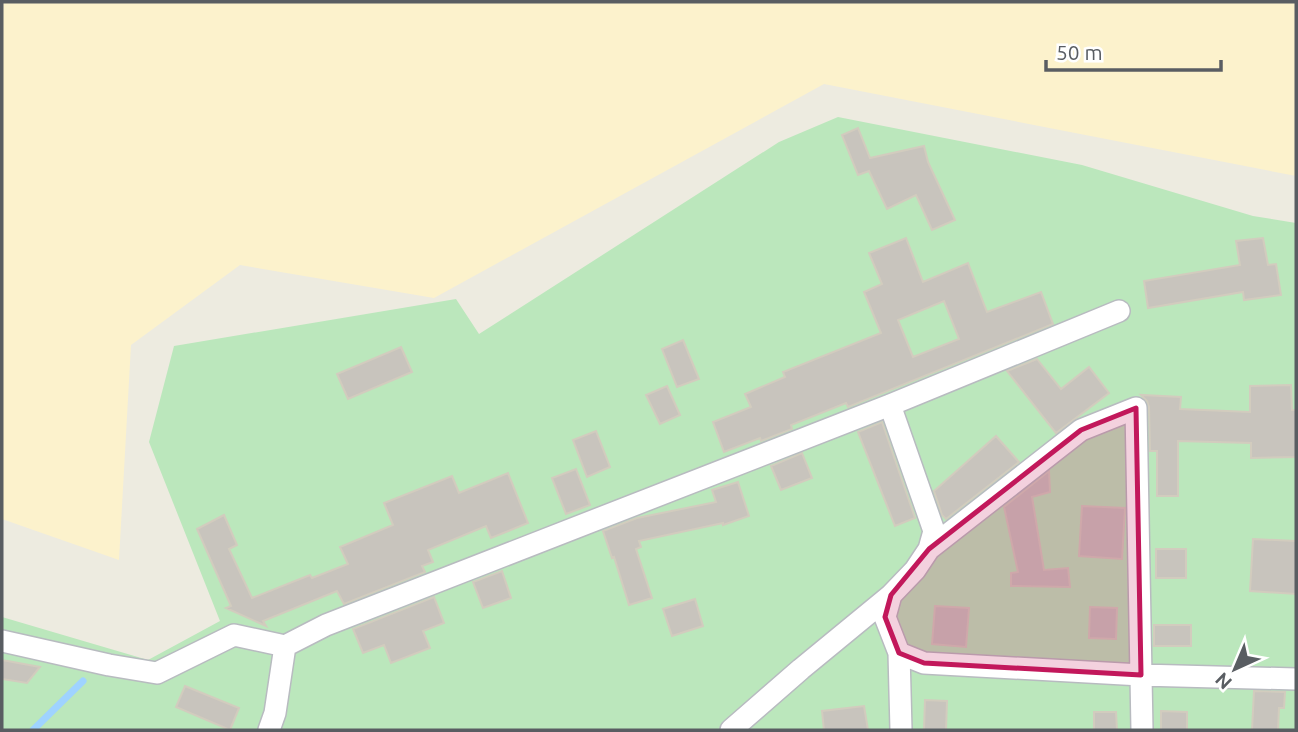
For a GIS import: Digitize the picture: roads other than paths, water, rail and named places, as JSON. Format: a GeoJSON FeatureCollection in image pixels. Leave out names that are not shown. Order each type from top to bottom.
{"type":"FeatureCollection","features":[{"type":"Feature","properties":{"kind":"street"},"geometry":{"type":"LineString","coordinates":[[2,641],[157,673],[234,635],[285,646],[326,625],[890,405],[1119,311]]}},
{"type":"Feature","properties":{"kind":"street"},"geometry":{"type":"LineString","coordinates":[[890,405],[934,531],[929,550]]}},
{"type":"Feature","properties":{"kind":"street"},"geometry":{"type":"LineString","coordinates":[[731,730],[891,595],[915,570],[929,550],[1081,430],[1136,408],[1142,730]]}},
{"type":"Feature","properties":{"kind":"street"},"geometry":{"type":"LineString","coordinates":[[891,595],[885,617],[899,653],[901,730]]}},
{"type":"Feature","properties":{"kind":"street"},"geometry":{"type":"LineString","coordinates":[[269,730],[275,713],[285,646]]}},
{"type":"Feature","properties":{"kind":"street"},"geometry":{"type":"LineString","coordinates":[[899,653],[924,663],[1296,679]]}},
{"type":"Feature","properties":{"kind":"waterway"},"geometry":{"type":"LineString","coordinates":[[33,730],[83,681]]}}]}
